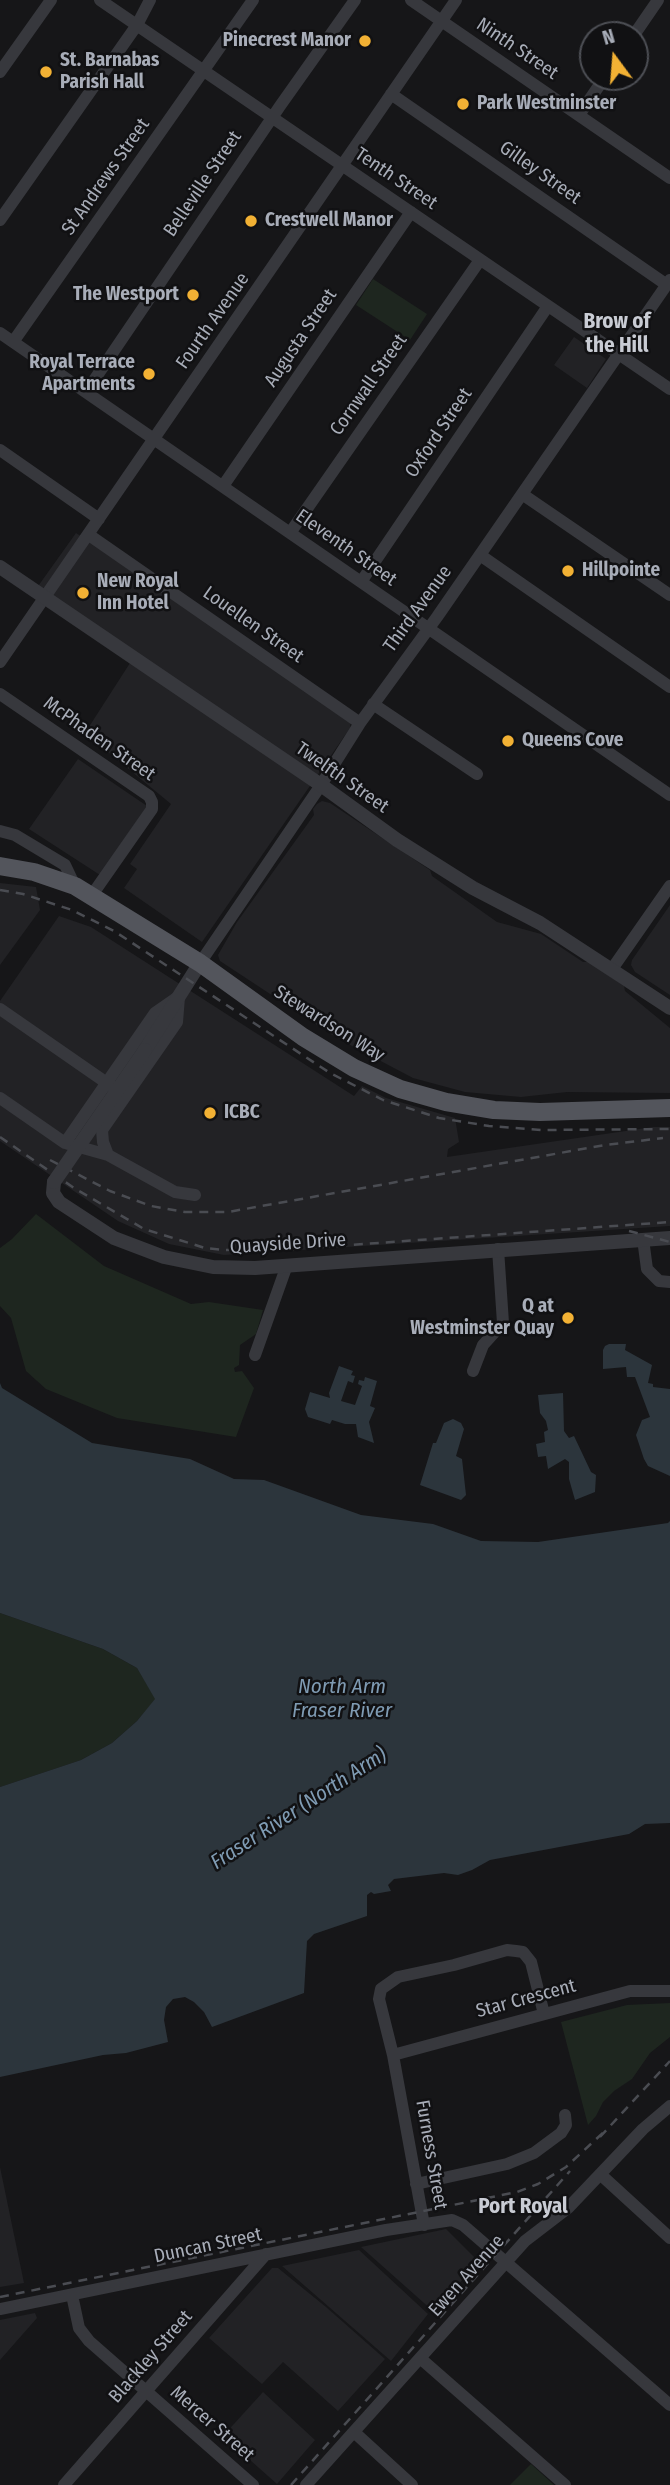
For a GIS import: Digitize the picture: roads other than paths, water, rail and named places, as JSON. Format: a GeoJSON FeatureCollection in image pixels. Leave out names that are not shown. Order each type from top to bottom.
{"type":"FeatureCollection","features":[{"type":"Feature","properties":{"kind":"main road","name":"Stewardson Way"},"geometry":{"type":"LineString","coordinates":[[0,866],[34,872],[92,895],[200,963],[303,1037],[354,1068],[400,1089],[446,1102],[494,1110],[540,1112],[670,1108]]}},
{"type":"Feature","properties":{"kind":"street"},"geometry":{"type":"LineString","coordinates":[[0,72],[51,0]]}},
{"type":"Feature","properties":{"kind":"street","name":"Tenth Street"},"geometry":{"type":"LineString","coordinates":[[100,0],[670,389]]}},
{"type":"Feature","properties":{"kind":"street"},"geometry":{"type":"LineString","coordinates":[[0,220],[137,25],[150,0]]}},
{"type":"Feature","properties":{"kind":"street","name":"St Andrews Street"},"geometry":{"type":"LineString","coordinates":[[13,342],[253,0]]}},
{"type":"Feature","properties":{"kind":"street","name":"Belleville Street"},"geometry":{"type":"LineString","coordinates":[[86,392],[355,0]]}},
{"type":"Feature","properties":{"kind":"street","name":"Ninth Street"},"geometry":{"type":"LineString","coordinates":[[411,0],[670,178]]}},
{"type":"Feature","properties":{"kind":"street","name":"Fourth Avenue"},"geometry":{"type":"LineString","coordinates":[[0,662],[456,0]]}},
{"type":"Feature","properties":{"kind":"street"},"geometry":{"type":"LineString","coordinates":[[644,21],[658,0]]}},
{"type":"Feature","properties":{"kind":"street"},"geometry":{"type":"LineString","coordinates":[[579,115],[595,91]]}},
{"type":"Feature","properties":{"kind":"street","name":"Gilley Street"},"geometry":{"type":"LineString","coordinates":[[391,94],[668,282]]}},
{"type":"Feature","properties":{"kind":"street","name":"Augusta Street"},"geometry":{"type":"LineString","coordinates":[[223,486],[411,212]]}},
{"type":"Feature","properties":{"kind":"street","name":"Cornwall Street"},"geometry":{"type":"LineString","coordinates":[[290,533],[480,260]]}},
{"type":"Feature","properties":{"kind":"street","name":"Third Avenue"},"geometry":{"type":"LineString","coordinates":[[200,963],[373,704],[429,628],[668,282]]}},
{"type":"Feature","properties":{"kind":"street","name":"Oxford Street"},"geometry":{"type":"LineString","coordinates":[[361,582],[548,306]]}},
{"type":"Feature","properties":{"kind":"street","name":"Eleventh Street"},"geometry":{"type":"LineString","coordinates":[[0,333],[670,795]]}},
{"type":"Feature","properties":{"kind":"street"},"geometry":{"type":"LineString","coordinates":[[0,450],[99,519]]}},
{"type":"Feature","properties":{"kind":"street"},"geometry":{"type":"LineString","coordinates":[[522,494],[670,595]]}},
{"type":"Feature","properties":{"kind":"street","name":"Louellen Street"},"geometry":{"type":"LineString","coordinates":[[89,535],[360,723]]}},
{"type":"Feature","properties":{"kind":"street"},"geometry":{"type":"LineString","coordinates":[[480,555],[670,687]]}},
{"type":"Feature","properties":{"kind":"street","name":"Twelfth Street"},"geometry":{"type":"LineString","coordinates":[[0,567],[321,785],[397,840],[473,888],[540,923],[670,1008]]}},
{"type":"Feature","properties":{"kind":"street","name":"McPhaden Street"},"geometry":{"type":"LineString","coordinates":[[0,694],[149,796],[152,809],[92,895]]}},
{"type":"Feature","properties":{"kind":"street"},"geometry":{"type":"LineString","coordinates":[[373,704],[477,775]]}},
{"type":"Feature","properties":{"kind":"street"},"geometry":{"type":"LineString","coordinates":[[0,831],[15,835],[65,865],[75,886]]}},
{"type":"Feature","properties":{"kind":"street"},"geometry":{"type":"LineString","coordinates":[[612,969],[670,886]]}},
{"type":"Feature","properties":{"kind":"street","name":"Quayside Drive"},"geometry":{"type":"LineString","coordinates":[[200,963],[166,1019],[54,1182],[53,1190],[59,1202],[93,1226],[131,1246],[164,1257],[213,1267],[254,1268],[498,1248],[670,1238]]}},
{"type":"Feature","properties":{"kind":"street"},"geometry":{"type":"LineString","coordinates":[[65,1143],[155,1013],[179,997]]}},
{"type":"Feature","properties":{"kind":"street"},"geometry":{"type":"LineString","coordinates":[[108,1155],[102,1130],[177,1022],[179,997]]}},
{"type":"Feature","properties":{"kind":"street"},"geometry":{"type":"LineString","coordinates":[[0,1009],[125,1096]]}},
{"type":"Feature","properties":{"kind":"street"},"geometry":{"type":"LineString","coordinates":[[0,1098],[65,1143],[108,1155],[174,1192],[195,1195]]}},
{"type":"Feature","properties":{"kind":"street"},"geometry":{"type":"LineString","coordinates":[[643,1239],[647,1269],[659,1281],[670,1282]]}},
{"type":"Feature","properties":{"kind":"street"},"geometry":{"type":"LineString","coordinates":[[473,1371],[483,1345],[503,1323],[498,1248]]}},
{"type":"Feature","properties":{"kind":"street"},"geometry":{"type":"LineString","coordinates":[[255,1355],[287,1265]]}},
{"type":"Feature","properties":{"kind":"street","name":"Furness Street"},"geometry":{"type":"LineString","coordinates":[[544,2014],[531,1962],[523,1952],[507,1950],[398,1977],[382,1989],[381,2007],[393,2055],[424,2225],[452,2220],[458,2222],[670,2405]]}},
{"type":"Feature","properties":{"kind":"street","name":"Star Crescent"},"geometry":{"type":"LineString","coordinates":[[393,2055],[630,1991],[670,1990]]}},
{"type":"Feature","properties":{"kind":"street","name":"Ewen Avenue"},"geometry":{"type":"LineString","coordinates":[[306,2485],[525,2241],[568,2208],[643,2129],[670,2106]]}},
{"type":"Feature","properties":{"kind":"street"},"geometry":{"type":"LineString","coordinates":[[416,2184],[507,2164],[534,2153],[561,2133],[566,2126],[565,2115]]}},
{"type":"Feature","properties":{"kind":"street"},"geometry":{"type":"LineString","coordinates":[[600,2174],[670,2238]]}},
{"type":"Feature","properties":{"kind":"street","name":"Duncan Street"},"geometry":{"type":"LineString","coordinates":[[0,2309],[386,2230],[424,2225]]}},
{"type":"Feature","properties":{"kind":"street","name":"Blackley Street"},"geometry":{"type":"LineString","coordinates":[[64,2485],[266,2254]]}},
{"type":"Feature","properties":{"kind":"street","name":"Mercer Street"},"geometry":{"type":"LineString","coordinates":[[72,2295],[79,2328],[89,2341],[253,2485]]}},
{"type":"Feature","properties":{"kind":"street"},"geometry":{"type":"LineString","coordinates":[[420,2358],[565,2485]]}},
{"type":"Feature","properties":{"kind":"street"},"geometry":{"type":"LineString","coordinates":[[354,2432],[412,2485]]}},
{"type":"Feature","properties":{"kind":"water"},"geometry":{"type":"Polygon","coordinates":[[[609,1344],[626,1344],[625,1350],[652,1365],[648,1383],[653,1384],[653,1387],[670,1389],[670,1476],[648,1466],[644,1459],[636,1435],[642,1420],[650,1417],[635,1377],[627,1377],[626,1367],[603,1369],[603,1350],[609,1344]]]}},
{"type":"Feature","properties":{"kind":"water"},"geometry":{"type":"Polygon","coordinates":[[[339,1366],[353,1371],[351,1375],[355,1376],[353,1383],[348,1381],[341,1401],[355,1405],[362,1386],[358,1384],[359,1380],[364,1381],[365,1377],[377,1381],[370,1406],[375,1408],[369,1422],[374,1443],[358,1437],[356,1424],[332,1420],[330,1424],[308,1417],[305,1409],[310,1392],[330,1398],[329,1393],[339,1366]]]}},
{"type":"Feature","properties":{"kind":"water","name":"North Arm Fraser River"},"geometry":{"type":"Polygon","coordinates":[[[0,1383],[2,1388],[92,1443],[190,1459],[234,1479],[264,1480],[361,1515],[433,1524],[481,1541],[538,1542],[670,1521],[670,1823],[645,1824],[629,1834],[490,1860],[458,1875],[444,1873],[394,1879],[388,1885],[391,1891],[374,1894],[371,1892],[367,1895],[367,1916],[314,1934],[307,1941],[304,1993],[212,2027],[204,2012],[194,2002],[185,1997],[173,1999],[166,2007],[164,2020],[168,2042],[126,2053],[103,2055],[0,2077],[0,1787],[81,1760],[112,1743],[137,1721],[155,1699],[137,1668],[103,1649],[0,1613],[0,1383]]]}},
{"type":"Feature","properties":{"kind":"water"},"geometry":{"type":"Polygon","coordinates":[[[563,1393],[564,1431],[569,1438],[574,1436],[591,1472],[596,1475],[595,1492],[575,1500],[569,1479],[569,1462],[565,1459],[548,1469],[546,1456],[538,1457],[536,1444],[545,1442],[544,1432],[548,1430],[540,1413],[538,1395],[563,1393]]]}},
{"type":"Feature","properties":{"kind":"water"},"geometry":{"type":"Polygon","coordinates":[[[453,1419],[461,1423],[464,1429],[456,1456],[462,1459],[466,1495],[461,1500],[420,1485],[433,1443],[436,1443],[444,1423],[453,1419]]]}},
{"type":"Feature","properties":{"kind":"railway"},"geometry":{"type":"LineString","coordinates":[[0,890],[23,894],[72,910],[114,931],[330,1073],[383,1100],[439,1118],[489,1126],[542,1130],[670,1129]]}},
{"type":"Feature","properties":{"kind":"railway"},"geometry":{"type":"LineString","coordinates":[[0,1137],[74,1188],[144,1229],[205,1248],[294,1249],[670,1222]]}},
{"type":"Feature","properties":{"kind":"railway"},"geometry":{"type":"LineString","coordinates":[[50,1160],[110,1191],[151,1206],[185,1212],[228,1212],[605,1145],[663,1138]]}},
{"type":"Feature","properties":{"kind":"railway"},"geometry":{"type":"LineString","coordinates":[[629,1231],[670,1242]]}},
{"type":"Feature","properties":{"kind":"railway"},"geometry":{"type":"LineString","coordinates":[[600,2137],[670,2061]]}},
{"type":"Feature","properties":{"kind":"railway"},"geometry":{"type":"LineString","coordinates":[[0,2297],[517,2192],[538,2184],[566,2167],[606,2130]]}},
{"type":"Feature","properties":{"kind":"railway"},"geometry":{"type":"LineString","coordinates":[[291,2485],[570,2171]]}},
{"type":"Feature","properties":{"kind":"place","name":"Pinecrest Manor"},"geometry":{"type":"Point","coordinates":[365,41]}},
{"type":"Feature","properties":{"kind":"place","name":"St. Barnabas Parish Hall"},"geometry":{"type":"Point","coordinates":[46,72]}},
{"type":"Feature","properties":{"kind":"place","name":"Park Westminster"},"geometry":{"type":"Point","coordinates":[463,104]}},
{"type":"Feature","properties":{"kind":"place","name":"Crestwell Manor"},"geometry":{"type":"Point","coordinates":[251,221]}},
{"type":"Feature","properties":{"kind":"place","name":"The Westport"},"geometry":{"type":"Point","coordinates":[193,295]}},
{"type":"Feature","properties":{"kind":"place","name":"Royal Terrace Apartments"},"geometry":{"type":"Point","coordinates":[149,374]}},
{"type":"Feature","properties":{"kind":"place","name":"Hillpointe"},"geometry":{"type":"Point","coordinates":[568,571]}},
{"type":"Feature","properties":{"kind":"place","name":"New Royal Inn Hotel"},"geometry":{"type":"Point","coordinates":[83,593]}},
{"type":"Feature","properties":{"kind":"place","name":"Queens Cove"},"geometry":{"type":"Point","coordinates":[508,741]}},
{"type":"Feature","properties":{"kind":"place","name":"ICBC"},"geometry":{"type":"Point","coordinates":[210,1113]}},
{"type":"Feature","properties":{"kind":"place","name":"Q at Westminster Quay"},"geometry":{"type":"Point","coordinates":[568,1318]}},
{"type":"Feature","properties":{"kind":"district","name":"Brow of the Hill"},"geometry":{"type":"Point","coordinates":[617,334]}},
{"type":"Feature","properties":{"kind":"district","name":"Port Royal"},"geometry":{"type":"Point","coordinates":[523,2207]}},
{"type":"Feature","properties":{"kind":"water label","name":"Fraser River (North Arm)"},"geometry":{"type":"Point","coordinates":[299,1809]}}]}
